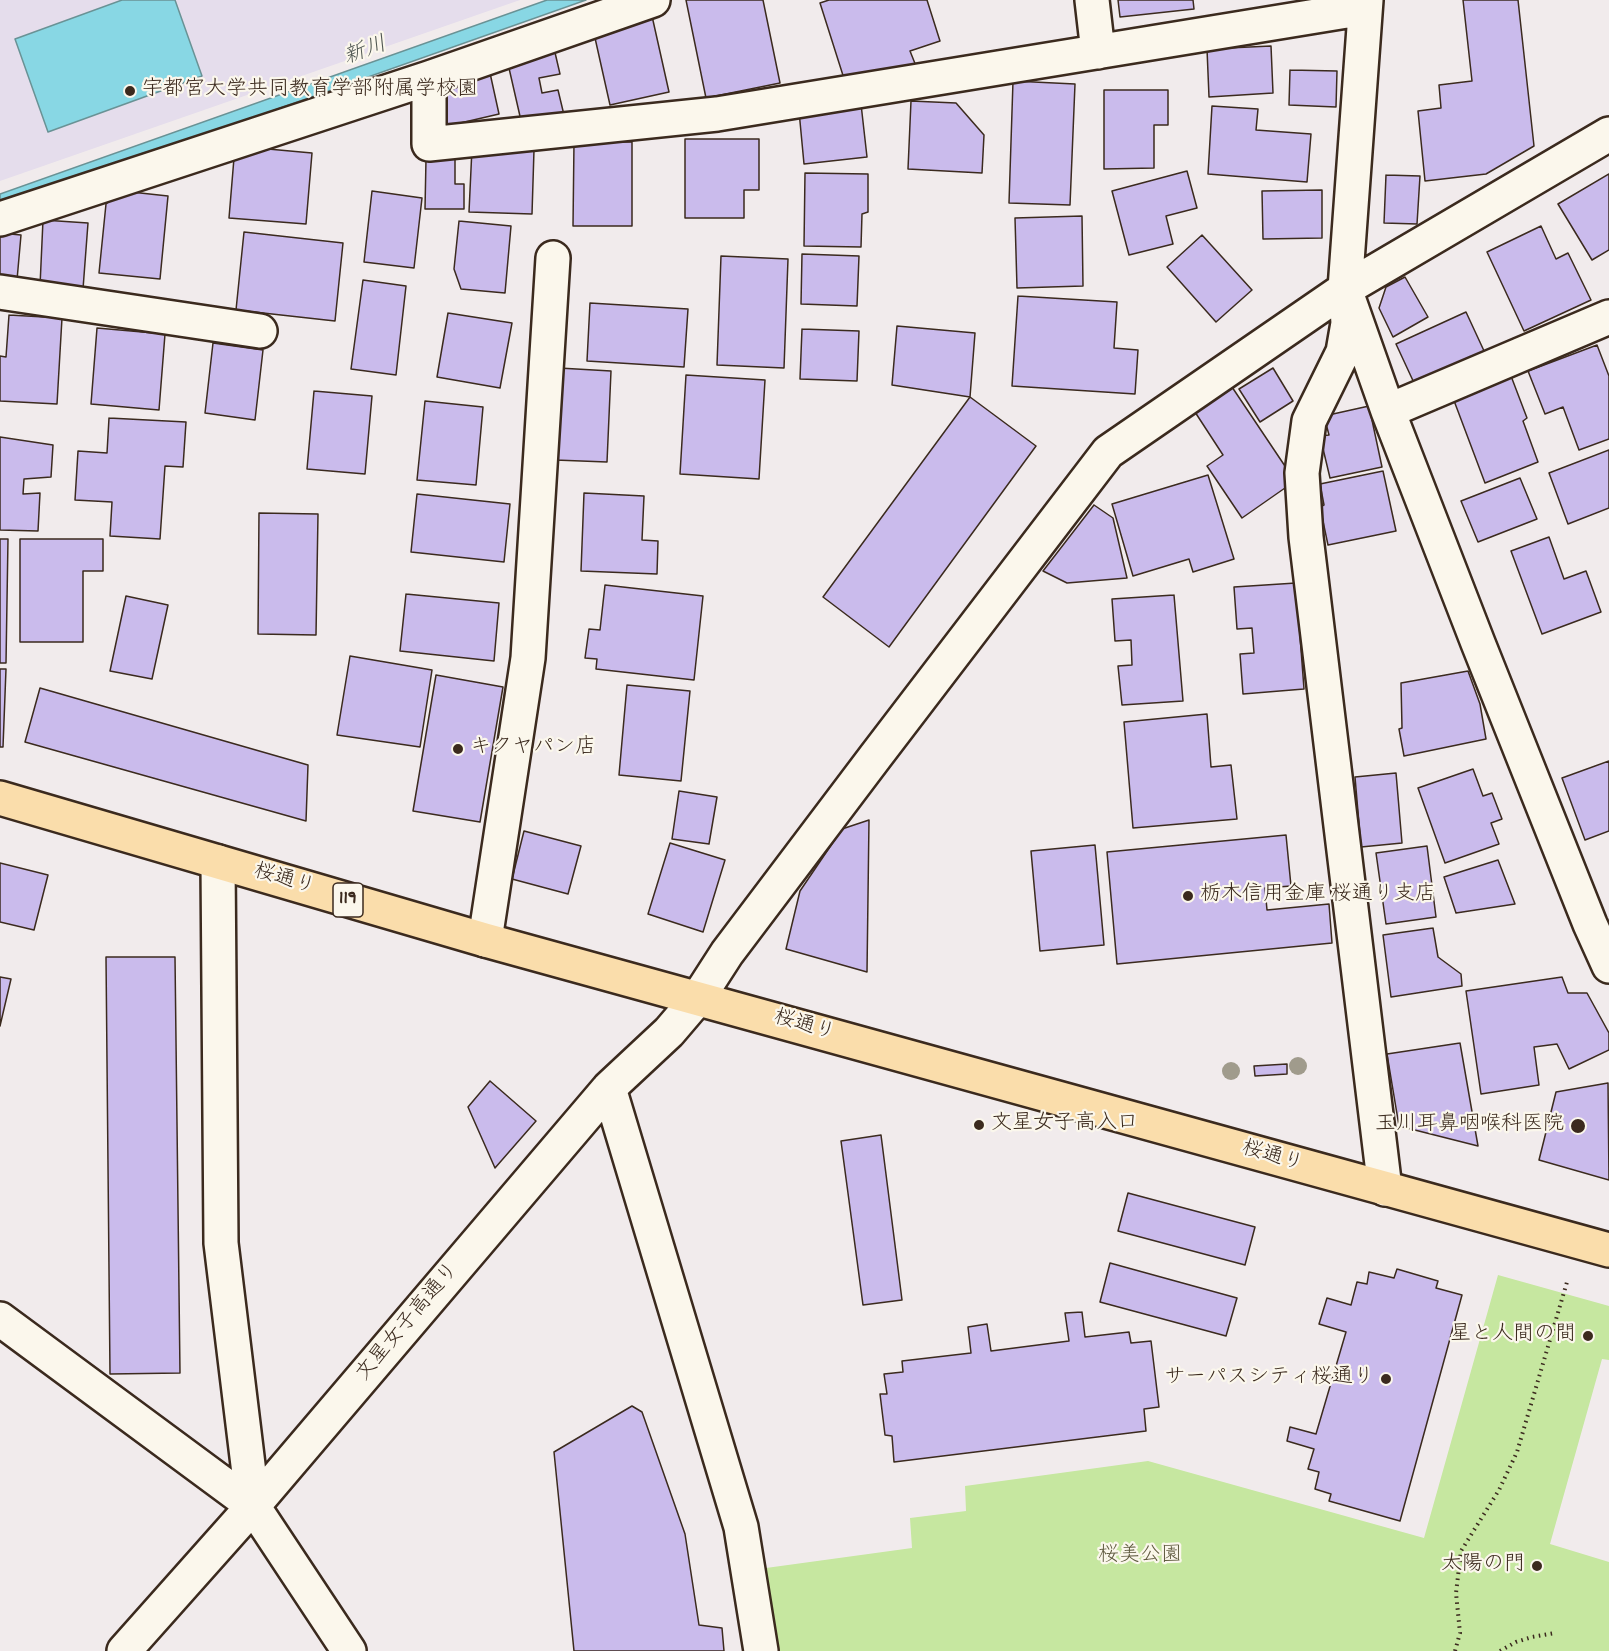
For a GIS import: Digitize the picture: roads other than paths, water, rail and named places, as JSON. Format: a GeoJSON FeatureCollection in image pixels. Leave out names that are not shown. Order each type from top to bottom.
{"type":"FeatureCollection","features":[{"type":"Feature","properties":{"kind":"highway","name":"桜通り"},"geometry":{"type":"LineString","coordinates":[[0,798],[485,940],[1609,1250]]}},
{"type":"Feature","properties":{"kind":"street"},"geometry":{"type":"LineString","coordinates":[[0,219],[429,78],[653,0]]}},
{"type":"Feature","properties":{"kind":"street"},"geometry":{"type":"LineString","coordinates":[[1092,0],[1098,52]]}},
{"type":"Feature","properties":{"kind":"street"},"geometry":{"type":"LineString","coordinates":[[429,78],[429,144],[717,114],[1098,52],[1365,4],[1345,289],[1348,323],[1343,352],[1309,421],[1302,473],[1307,548],[1385,1189]]}},
{"type":"Feature","properties":{"kind":"street","name":"文星女子高通り"},"geometry":{"type":"LineString","coordinates":[[124,1651],[253,1506],[609,1088],[669,1032],[698,998],[728,953],[854,785],[1108,452],[1345,289],[1607,141]]}},
{"type":"Feature","properties":{"kind":"street"},"geometry":{"type":"LineString","coordinates":[[485,940],[528,658],[553,258]]}},
{"type":"Feature","properties":{"kind":"street"},"geometry":{"type":"LineString","coordinates":[[1345,289],[1388,411],[1478,643],[1600,921],[1609,966]]}},
{"type":"Feature","properties":{"kind":"street"},"geometry":{"type":"LineString","coordinates":[[0,292],[260,332]]}},
{"type":"Feature","properties":{"kind":"street"},"geometry":{"type":"LineString","coordinates":[[1388,411],[1609,317]]}},
{"type":"Feature","properties":{"kind":"street"},"geometry":{"type":"LineString","coordinates":[[218,862],[221,1243],[253,1506]]}},
{"type":"Feature","properties":{"kind":"street"},"geometry":{"type":"LineString","coordinates":[[609,1088],[741,1527],[761,1651]]}},
{"type":"Feature","properties":{"kind":"street"},"geometry":{"type":"LineString","coordinates":[[0,1318],[253,1506],[350,1651]]}},
{"type":"Feature","properties":{"kind":"water"},"geometry":{"type":"Polygon","coordinates":[[[122,0],[175,0],[202,76],[48,132],[15,39],[122,0]]]}},
{"type":"Feature","properties":{"kind":"water"},"geometry":{"type":"Polygon","coordinates":[[[547,0],[586,0],[0,207],[0,194],[547,0]]]}},
{"type":"Feature","properties":{"kind":"place","name":"宇都宮大学共同教育学部附属学校園"},"geometry":{"type":"Point","coordinates":[130,91]}},
{"type":"Feature","properties":{"kind":"place","name":"キクヤパン店"},"geometry":{"type":"Point","coordinates":[458,749]}},
{"type":"Feature","properties":{"kind":"place","name":"栃木信用金庫 桜通り支店"},"geometry":{"type":"Point","coordinates":[1188,896]}},
{"type":"Feature","properties":{"kind":"place","name":"文星女子高入口"},"geometry":{"type":"Point","coordinates":[979,1125]}},
{"type":"Feature","properties":{"kind":"place","name":"玉川耳鼻咽喉科医院"},"geometry":{"type":"Point","coordinates":[1578,1126]}},
{"type":"Feature","properties":{"kind":"place","name":"星と人間の間"},"geometry":{"type":"Point","coordinates":[1588,1336]}},
{"type":"Feature","properties":{"kind":"place","name":"サーパスシティ桜通り"},"geometry":{"type":"Point","coordinates":[1386,1379]}},
{"type":"Feature","properties":{"kind":"place","name":"太陽の門"},"geometry":{"type":"Point","coordinates":[1537,1566]}},
{"type":"Feature","properties":{"kind":"water label","name":"新川"},"geometry":{"type":"Point","coordinates":[366,53]}},
{"type":"Feature","properties":{"kind":"park label","name":"桜美公園"},"geometry":{"type":"Point","coordinates":[1140,1557]}}]}
